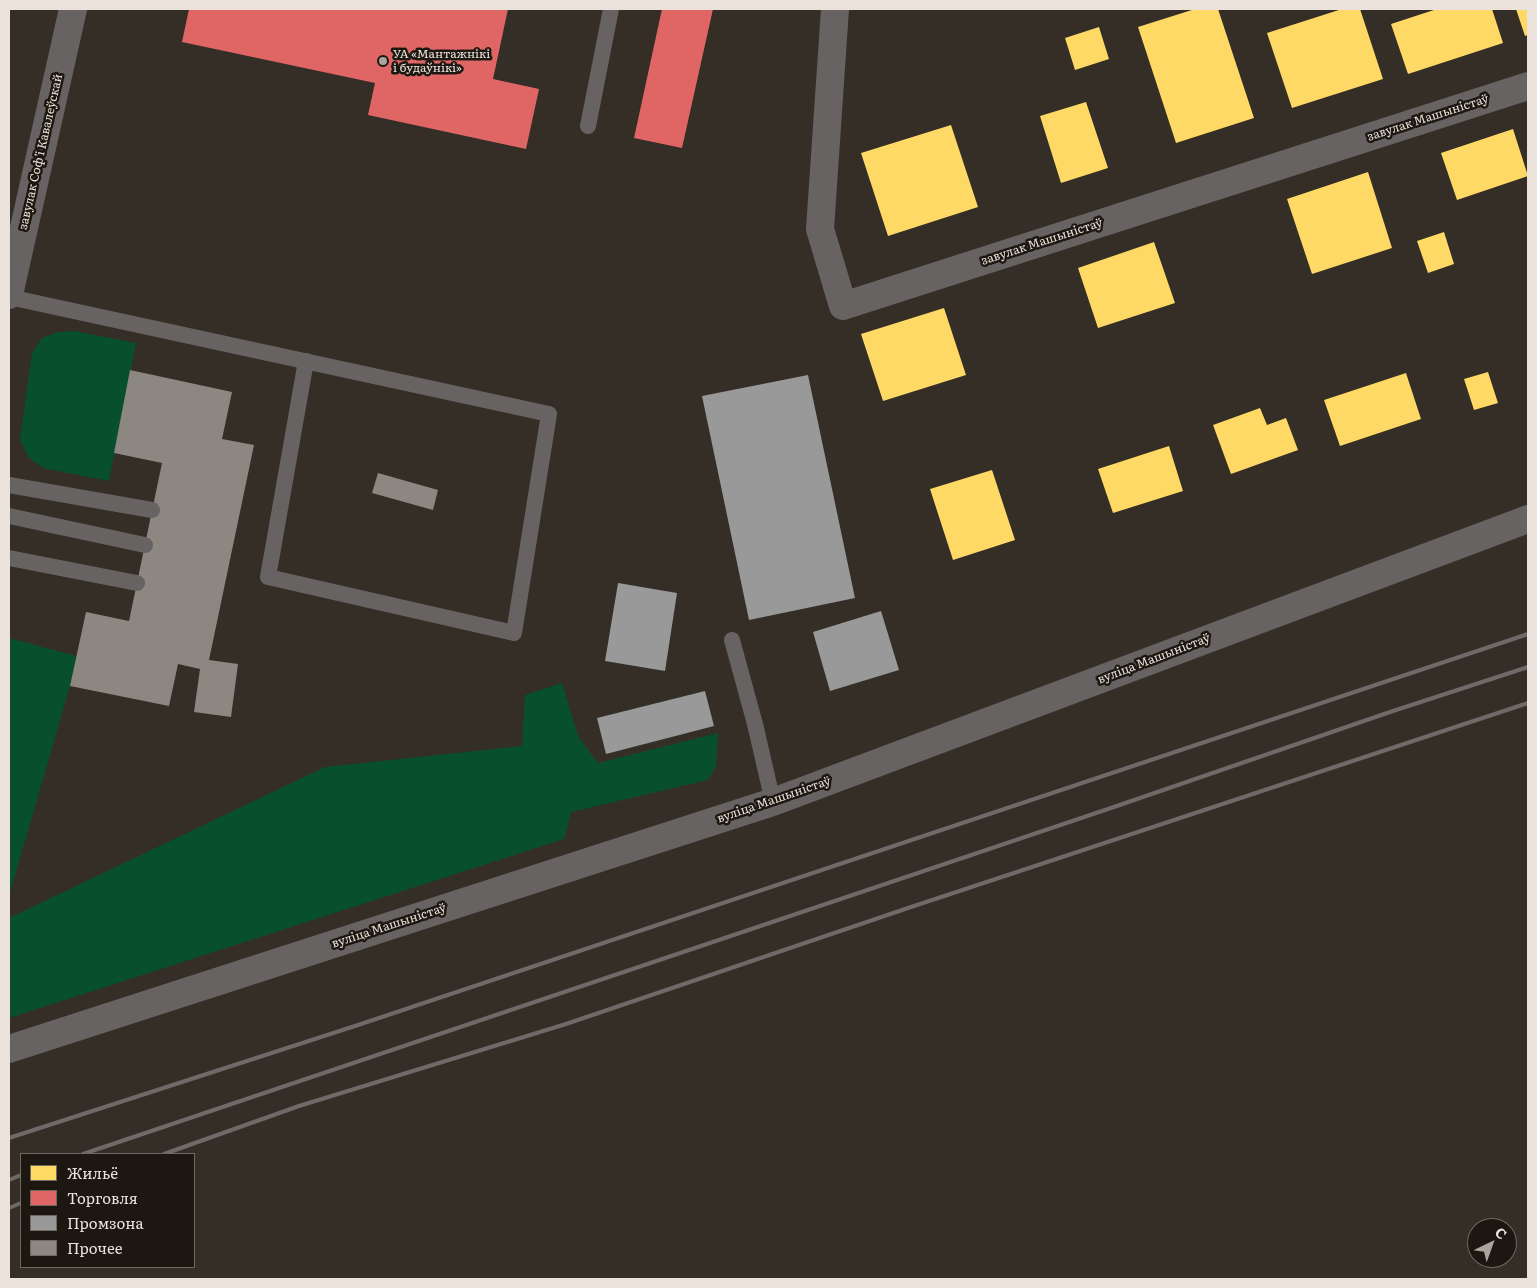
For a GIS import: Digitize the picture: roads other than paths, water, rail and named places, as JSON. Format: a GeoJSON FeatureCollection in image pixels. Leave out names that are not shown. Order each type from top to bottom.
{"type":"FeatureCollection","features":[{"type":"Feature","properties":{"kind":"street","name":"завулак Софʼі Кавалеўскай"},"geometry":{"type":"LineString","coordinates":[[9,296],[73,9]]}},
{"type":"Feature","properties":{"kind":"street","name":"завулак Машыністаў"},"geometry":{"type":"LineString","coordinates":[[834,9],[820,229],[843,306],[1528,86]]}},
{"type":"Feature","properties":{"kind":"street","name":"вуліца Машыністаў"},"geometry":{"type":"LineString","coordinates":[[9,1049],[773,802],[1528,519]]}},
{"type":"Feature","properties":{"kind":"lane"},"geometry":{"type":"LineString","coordinates":[[588,126],[611,9]]}},
{"type":"Feature","properties":{"kind":"lane"},"geometry":{"type":"LineString","coordinates":[[9,296],[549,414],[514,633],[268,577],[306,361]]}},
{"type":"Feature","properties":{"kind":"lane"},"geometry":{"type":"LineString","coordinates":[[9,485],[152,510]]}},
{"type":"Feature","properties":{"kind":"lane"},"geometry":{"type":"LineString","coordinates":[[9,516],[145,545]]}},
{"type":"Feature","properties":{"kind":"lane"},"geometry":{"type":"LineString","coordinates":[[9,558],[137,583]]}},
{"type":"Feature","properties":{"kind":"lane"},"geometry":{"type":"LineString","coordinates":[[732,640],[755,724],[773,802]]}},
{"type":"Feature","properties":{"kind":"railway"},"geometry":{"type":"LineString","coordinates":[[9,1138],[355,1026],[1528,634]]}},
{"type":"Feature","properties":{"kind":"railway"},"geometry":{"type":"LineString","coordinates":[[86,1153],[1528,667]]}},
{"type":"Feature","properties":{"kind":"railway"},"geometry":{"type":"LineString","coordinates":[[167,1153],[299,1106],[566,1024],[911,907],[1528,703]]}},
{"type":"Feature","properties":{"kind":"railway"},"geometry":{"type":"LineString","coordinates":[[9,1180],[20,1175]]}},
{"type":"Feature","properties":{"kind":"railway"},"geometry":{"type":"LineString","coordinates":[[9,1208],[20,1203]]}},
{"type":"Feature","properties":{"kind":"place","name":"УА «Мантажнікі і будаўнікі»"},"geometry":{"type":"Point","coordinates":[383,61]}}]}
